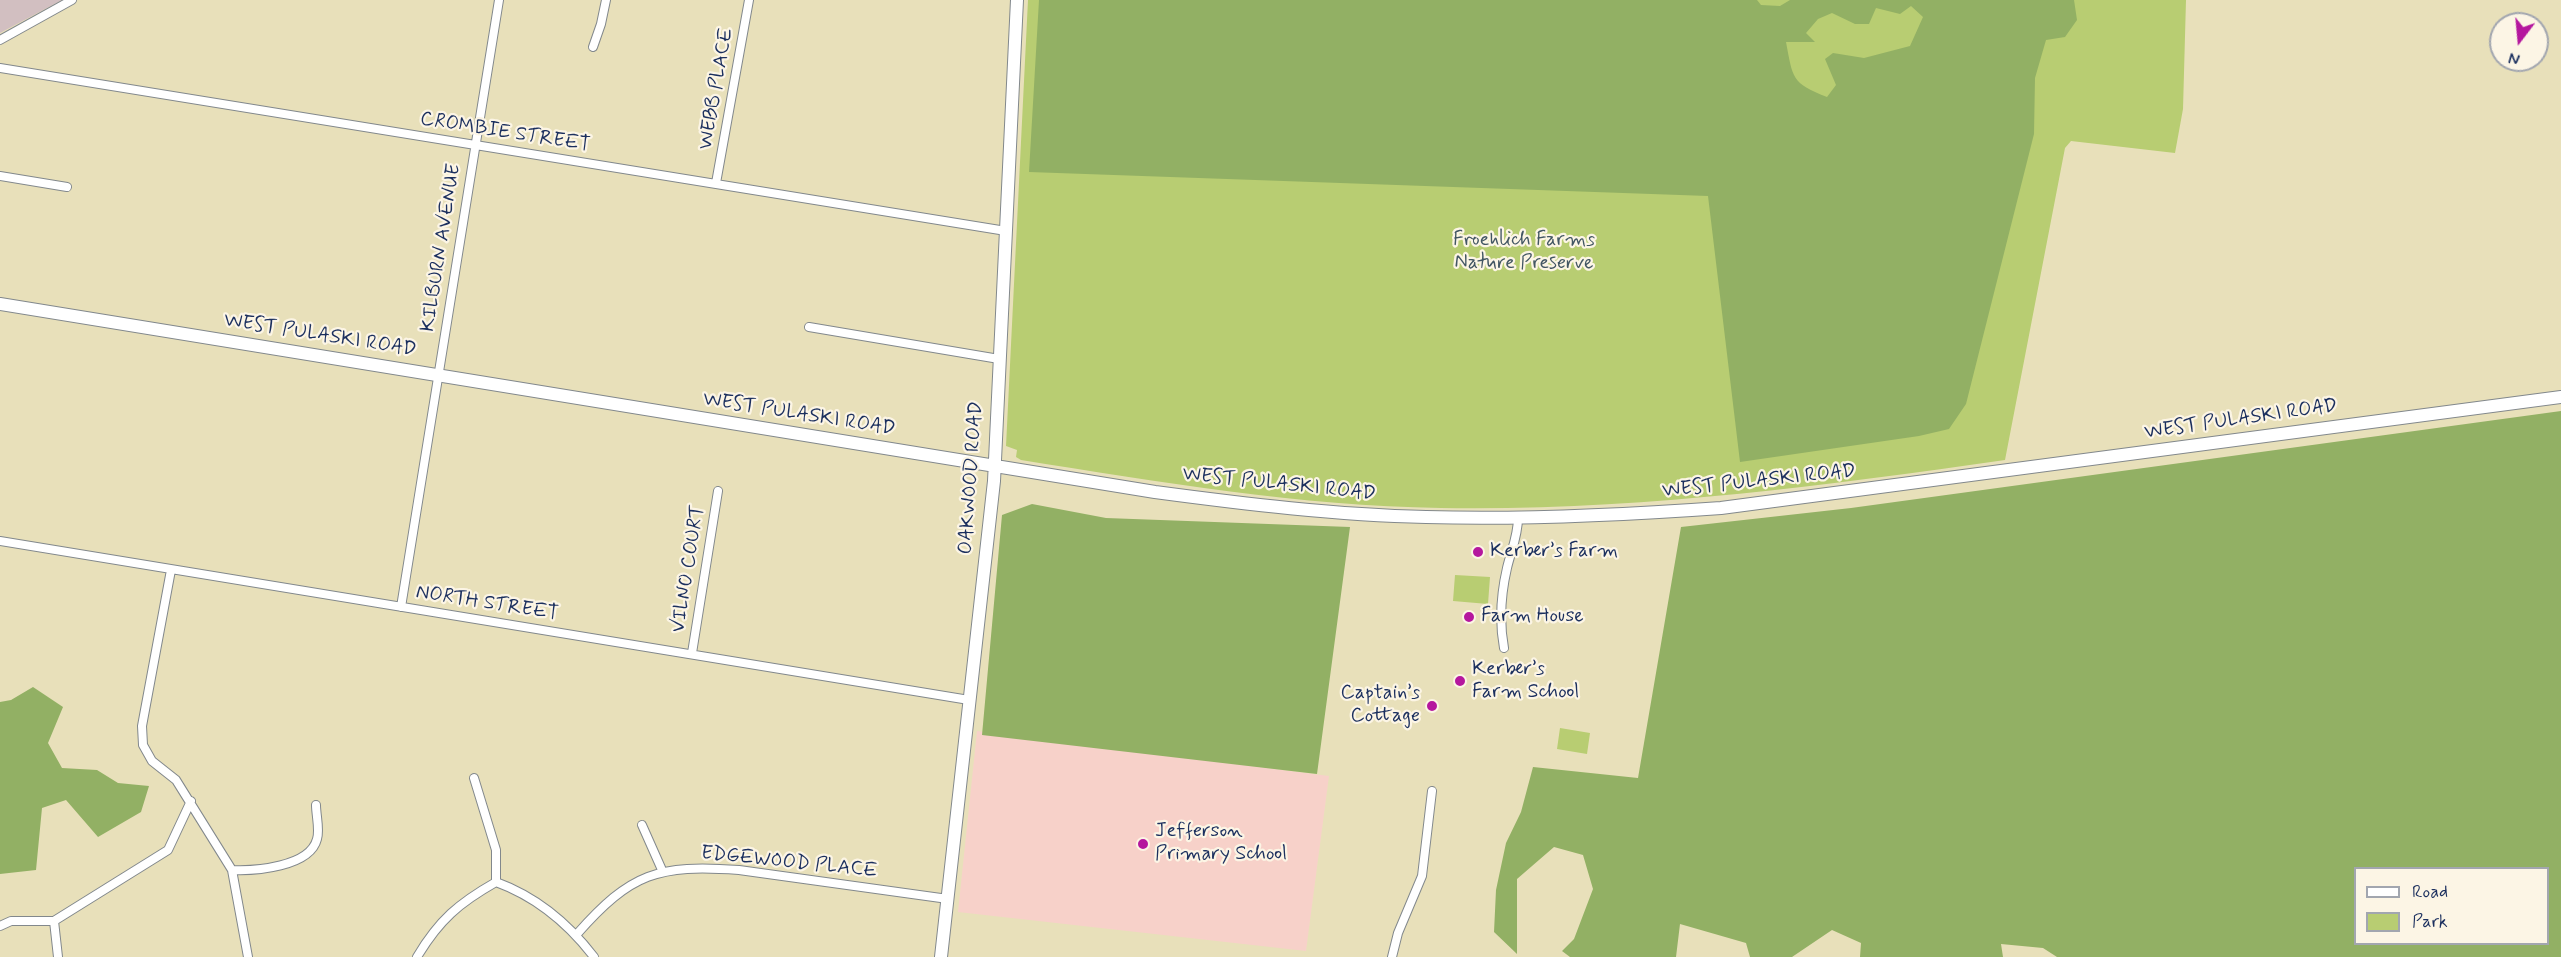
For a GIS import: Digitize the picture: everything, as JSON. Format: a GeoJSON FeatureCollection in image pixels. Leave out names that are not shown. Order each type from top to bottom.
{"type":"FeatureCollection","features":[{"type":"Feature","properties":{"kind":"main road","name":"OAKWOOD ROAD"},"geometry":{"type":"LineString","coordinates":[[941,957],[994,467],[1017,0]]}},
{"type":"Feature","properties":{"kind":"main road","name":"WEST PULASKI ROAD"},"geometry":{"type":"LineString","coordinates":[[0,304],[994,467],[1243,504],[1376,515],[1518,518],[1630,514],[1792,500],[2561,397]]}},
{"type":"Feature","properties":{"kind":"street"},"geometry":{"type":"LineString","coordinates":[[0,40],[72,0]]}},
{"type":"Feature","properties":{"kind":"street","name":"KILBURN AVENUE"},"geometry":{"type":"LineString","coordinates":[[401,607],[499,0]]}},
{"type":"Feature","properties":{"kind":"street"},"geometry":{"type":"LineString","coordinates":[[593,47],[606,0]]}},
{"type":"Feature","properties":{"kind":"street","name":"WEBB PLACE"},"geometry":{"type":"LineString","coordinates":[[716,183],[749,0]]}},
{"type":"Feature","properties":{"kind":"street","name":"CROMBIE STREET"},"geometry":{"type":"LineString","coordinates":[[0,68],[716,183],[851,208],[1006,231]]}},
{"type":"Feature","properties":{"kind":"street"},"geometry":{"type":"LineString","coordinates":[[0,176],[67,187]]}},
{"type":"Feature","properties":{"kind":"street"},"geometry":{"type":"LineString","coordinates":[[809,327],[999,359]]}},
{"type":"Feature","properties":{"kind":"street","name":"VILNO COURT"},"geometry":{"type":"LineString","coordinates":[[692,653],[718,491]]}},
{"type":"Feature","properties":{"kind":"street"},"geometry":{"type":"LineString","coordinates":[[1504,648],[1501,612],[1507,568],[1518,531],[1518,518]]}},
{"type":"Feature","properties":{"kind":"street","name":"NORTH STREET"},"geometry":{"type":"LineString","coordinates":[[0,541],[969,700]]}},
{"type":"Feature","properties":{"kind":"street"},"geometry":{"type":"LineString","coordinates":[[171,570],[142,726],[143,745],[152,761],[176,780],[191,801],[232,870],[248,957]]}},
{"type":"Feature","properties":{"kind":"street"},"geometry":{"type":"LineString","coordinates":[[474,778],[496,850],[496,882]]}},
{"type":"Feature","properties":{"kind":"street"},"geometry":{"type":"LineString","coordinates":[[1392,957],[1398,933],[1422,876],[1432,791]]}},
{"type":"Feature","properties":{"kind":"street"},"geometry":{"type":"LineString","coordinates":[[0,926],[11,921],[54,921],[168,850],[191,801]]}},
{"type":"Feature","properties":{"kind":"street"},"geometry":{"type":"LineString","coordinates":[[232,870],[256,871],[285,864],[306,854],[317,839],[316,805]]}},
{"type":"Feature","properties":{"kind":"street"},"geometry":{"type":"LineString","coordinates":[[642,825],[662,870]]}},
{"type":"Feature","properties":{"kind":"street","name":"EDGEWOOD PLACE"},"geometry":{"type":"LineString","coordinates":[[577,934],[620,890],[662,870],[710,868],[739,870],[948,899]]}},
{"type":"Feature","properties":{"kind":"street"},"geometry":{"type":"LineString","coordinates":[[496,882],[517,890],[544,906],[577,934],[594,957]]}},
{"type":"Feature","properties":{"kind":"street"},"geometry":{"type":"LineString","coordinates":[[417,957],[445,917],[464,901],[496,882]]}},
{"type":"Feature","properties":{"kind":"street"},"geometry":{"type":"LineString","coordinates":[[54,921],[58,957]]}},
{"type":"Feature","properties":{"kind":"shaded area"},"geometry":{"type":"Polygon","coordinates":[[[0,0],[62,0],[0,33],[0,0]]]}},
{"type":"Feature","properties":{"kind":"shaded area","name":"Jefferson Primary School"},"geometry":{"type":"Polygon","coordinates":[[[977,731],[1329,776],[1306,951],[958,912],[977,731]]]}},
{"type":"Feature","properties":{"kind":"green space","name":"Froehlich Farms Nature Preserve"},"geometry":{"type":"Polygon","coordinates":[[[1028,0],[2186,0],[2183,109],[2175,153],[2071,141],[2065,148],[2005,460],[1794,488],[1583,506],[1441,508],[1335,503],[1230,492],[1021,460],[1016,457],[1017,450],[1006,446],[1028,0]]]}},
{"type":"Feature","properties":{"kind":"green space"},"geometry":{"type":"Polygon","coordinates":[[[1039,0],[1757,0],[1761,5],[1780,6],[1790,0],[2074,0],[2077,20],[2065,37],[2046,40],[2035,78],[2034,134],[1966,404],[1949,429],[1919,436],[1740,462],[1708,196],[1029,172],[1039,0]],[[1911,6],[1900,14],[1876,8],[1869,24],[1855,24],[1832,13],[1818,19],[1806,33],[1815,42],[1786,42],[1793,72],[1806,88],[1827,97],[1836,85],[1825,59],[1833,53],[1864,58],[1910,46],[1923,17],[1911,6]]]}},
{"type":"Feature","properties":{"kind":"green space"},"geometry":{"type":"Polygon","coordinates":[[[2561,411],[2561,957],[2057,957],[2043,948],[2001,944],[2003,957],[1860,957],[1861,943],[1832,930],[1792,957],[1750,957],[1746,943],[1680,924],[1676,957],[1570,957],[1562,951],[1574,939],[1593,889],[1583,855],[1554,847],[1517,879],[1517,954],[1494,932],[1496,890],[1506,843],[1521,812],[1533,767],[1638,778],[1681,527],[1851,508],[2561,411]]]}},
{"type":"Feature","properties":{"kind":"green space"},"geometry":{"type":"Polygon","coordinates":[[[1032,504],[1106,518],[1350,527],[1317,774],[982,735],[1002,515],[1032,504]]]}},
{"type":"Feature","properties":{"kind":"green space"},"geometry":{"type":"Polygon","coordinates":[[[1455,575],[1490,577],[1488,604],[1453,601],[1455,575]]]}},
{"type":"Feature","properties":{"kind":"green space"},"geometry":{"type":"Polygon","coordinates":[[[33,687],[63,707],[48,743],[62,768],[97,770],[118,783],[149,786],[141,812],[98,837],[66,800],[42,808],[36,870],[0,874],[0,702],[11,700],[33,687]]]}},
{"type":"Feature","properties":{"kind":"green space"},"geometry":{"type":"Polygon","coordinates":[[[1560,728],[1590,733],[1587,754],[1557,749],[1560,728]]]}},
{"type":"Feature","properties":{"kind":"place","name":"Kerber’s Farm"},"geometry":{"type":"Point","coordinates":[1478,552]}},
{"type":"Feature","properties":{"kind":"place","name":"Farm House"},"geometry":{"type":"Point","coordinates":[1469,617]}},
{"type":"Feature","properties":{"kind":"place","name":"Kerber’s Farm School"},"geometry":{"type":"Point","coordinates":[1460,681]}},
{"type":"Feature","properties":{"kind":"place","name":"Captain’s Cottage"},"geometry":{"type":"Point","coordinates":[1432,706]}},
{"type":"Feature","properties":{"kind":"place","name":"Jefferson Primary School"},"geometry":{"type":"Point","coordinates":[1143,844]}}]}
